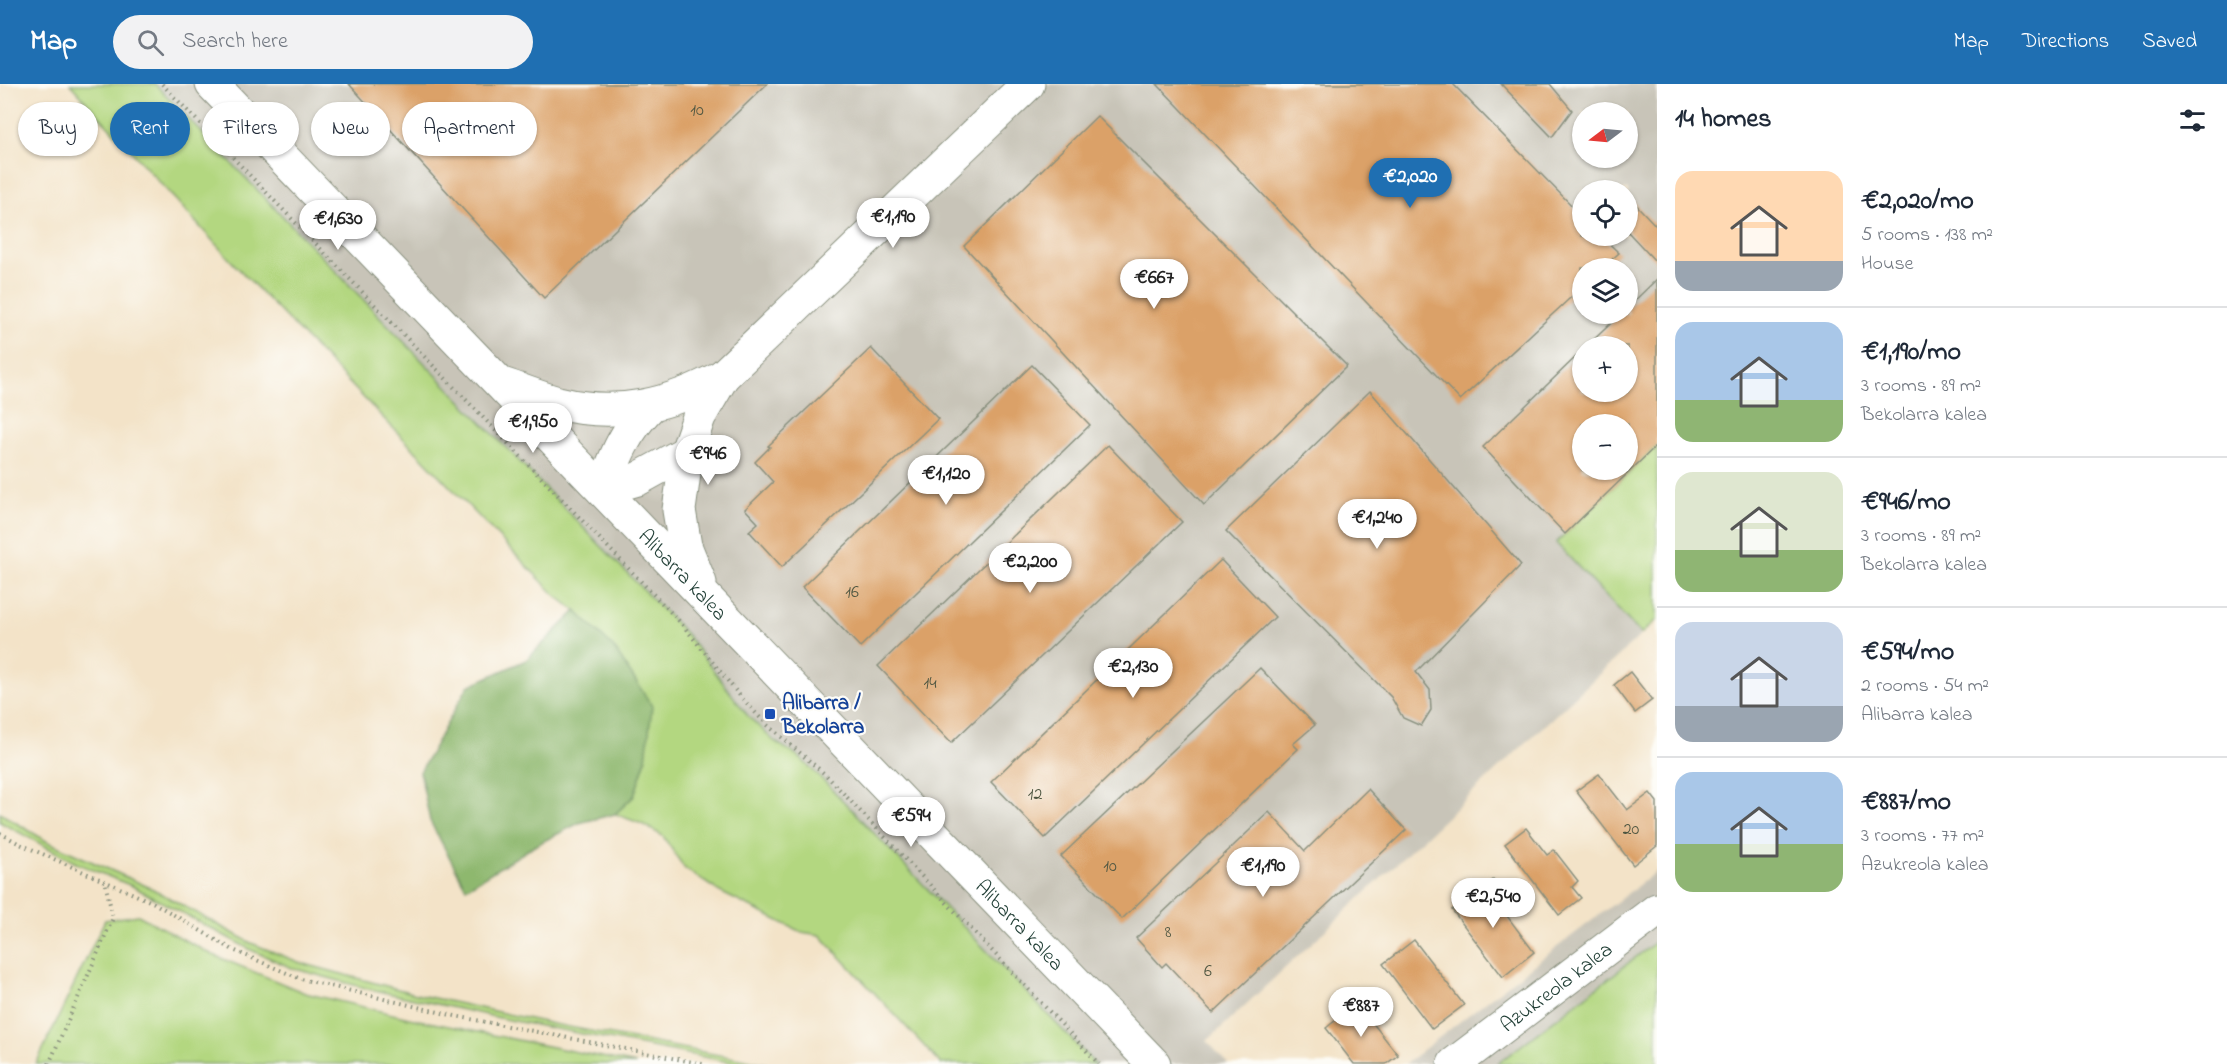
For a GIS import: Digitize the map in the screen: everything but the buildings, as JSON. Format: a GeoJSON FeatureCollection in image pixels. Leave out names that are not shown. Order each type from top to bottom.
{"type":"FeatureCollection","features":[{"type":"Feature","properties":{"kind":"street","name":"Alibarra kalea"},"geometry":{"type":"LineString","coordinates":[[212,84],[1154,1064]]}},
{"type":"Feature","properties":{"kind":"street"},"geometry":{"type":"LineString","coordinates":[[501,383],[559,403],[609,410],[650,406],[693,393],[723,376],[1028,84]]}},
{"type":"Feature","properties":{"kind":"street"},"geometry":{"type":"LineString","coordinates":[[706,596],[685,546],[679,510],[687,452],[699,417],[723,376]]}},
{"type":"Feature","properties":{"kind":"street"},"geometry":{"type":"LineString","coordinates":[[603,489],[616,455],[632,425],[650,406]]}},
{"type":"Feature","properties":{"kind":"street"},"geometry":{"type":"LineString","coordinates":[[603,489],[638,479],[687,452]]}},
{"type":"Feature","properties":{"kind":"street","name":"Azukreola kalea"},"geometry":{"type":"LineString","coordinates":[[1454,1064],[1657,910]]}},
{"type":"Feature","properties":{"kind":"path"},"geometry":{"type":"LineString","coordinates":[[162,84],[681,623],[765,723],[826,775],[1099,1064]]}},
{"type":"Feature","properties":{"kind":"path"},"geometry":{"type":"LineString","coordinates":[[0,833],[154,903],[233,950],[301,979],[455,1016],[703,1064]]}},
{"type":"Feature","properties":{"kind":"path"},"geometry":{"type":"LineString","coordinates":[[50,1064],[113,918],[105,881]]}},
{"type":"Feature","properties":{"kind":"shaded area"},"geometry":{"type":"Polygon","coordinates":[[[155,84],[1657,84],[1657,620],[1207,1041],[1228,1064],[1095,1064],[827,784],[798,756],[774,741],[748,716],[687,635],[225,156],[299,156],[299,102],[202,102],[202,133],[190,120],[190,102],[172,102],[155,84]]]}},
{"type":"Feature","properties":{"kind":"shaded area"},"geometry":{"type":"Polygon","coordinates":[[[1657,871],[1657,1064],[1405,1064],[1489,999],[1657,871]]]}},
{"type":"Feature","properties":{"kind":"green space"},"geometry":{"type":"Polygon","coordinates":[[[70,84],[155,84],[172,102],[110,102],[110,128],[98,115],[98,102],[86,102],[70,84]]]}},
{"type":"Feature","properties":{"kind":"green space"},"geometry":{"type":"Polygon","coordinates":[[[190,120],[202,133],[202,156],[225,156],[687,635],[748,716],[774,741],[798,756],[827,784],[1095,1064],[941,1064],[820,935],[801,932],[720,892],[685,869],[663,836],[642,824],[615,814],[634,796],[646,759],[576,611],[555,595],[233,263],[136,156],[190,156],[190,120]]]}},
{"type":"Feature","properties":{"kind":"green space"},"geometry":{"type":"Polygon","coordinates":[[[1657,445],[1657,620],[1641,634],[1556,543],[1621,480],[1638,480],[1638,463],[1657,445]]]}},
{"type":"Feature","properties":{"kind":"green space"},"geometry":{"type":"Polygon","coordinates":[[[576,611],[614,648],[652,706],[646,759],[634,796],[615,814],[579,823],[536,845],[466,888],[430,821],[420,772],[468,686],[526,660],[576,611]]]}},
{"type":"Feature","properties":{"kind":"green space"},"geometry":{"type":"Polygon","coordinates":[[[0,813],[48,842],[153,889],[251,943],[301,963],[420,995],[553,1024],[767,1064],[740,1064],[504,1019],[365,988],[292,968],[251,950],[132,886],[76,863],[0,822],[0,813]]]}},
{"type":"Feature","properties":{"kind":"green space"},"geometry":{"type":"Polygon","coordinates":[[[138,915],[211,954],[305,993],[409,1018],[636,1064],[36,1064],[105,920],[138,915]]]}},
{"type":"Feature","properties":{"kind":"green space"},"geometry":{"type":"Polygon","coordinates":[[[1657,941],[1657,1064],[1497,1064],[1657,941]]]}},
{"type":"Feature","properties":{"kind":"place","name":"Alibarra / Bekolarra"},"geometry":{"type":"Point","coordinates":[770,714]}}]}
